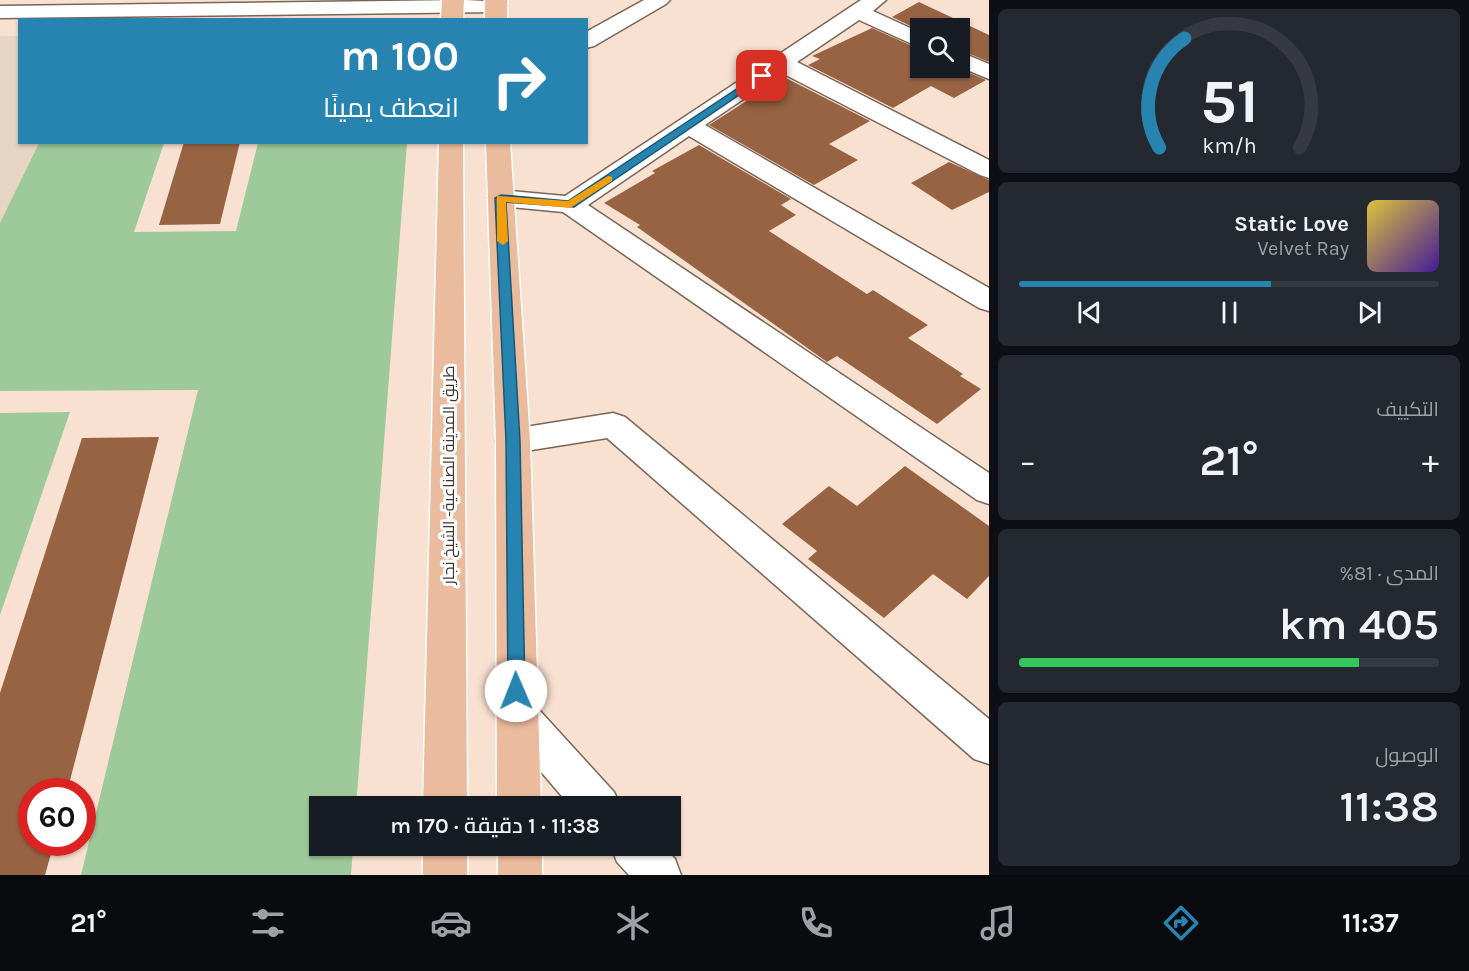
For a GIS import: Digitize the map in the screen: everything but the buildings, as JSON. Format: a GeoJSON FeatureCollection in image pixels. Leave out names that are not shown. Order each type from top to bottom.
{"type":"FeatureCollection","features":[{"type":"Feature","properties":{"kind":"main road","name":"طريق المدينة الصناعية- الشيخ نجار"},"geometry":{"type":"LineString","coordinates":[[445,796],[451,144]]}},
{"type":"Feature","properties":{"kind":"main road"},"geometry":{"type":"LineString","coordinates":[[498,144],[513,441],[519,796]]}},
{"type":"Feature","properties":{"kind":"main road"},"geometry":{"type":"LineString","coordinates":[[445,856],[445,875]]}},
{"type":"Feature","properties":{"kind":"main road"},"geometry":{"type":"LineString","coordinates":[[520,856],[520,875]]}},
{"type":"Feature","properties":{"kind":"street"},"geometry":{"type":"LineString","coordinates":[[588,40],[659,0]]}},
{"type":"Feature","properties":{"kind":"street"},"geometry":{"type":"LineString","coordinates":[[570,205],[867,6],[910,34]]}},
{"type":"Feature","properties":{"kind":"street"},"geometry":{"type":"LineString","coordinates":[[0,12],[496,9]]}},
{"type":"Feature","properties":{"kind":"street"},"geometry":{"type":"LineString","coordinates":[[781,63],[989,170]]}},
{"type":"Feature","properties":{"kind":"street"},"geometry":{"type":"LineString","coordinates":[[970,63],[989,72]]}},
{"type":"Feature","properties":{"kind":"street"},"geometry":{"type":"LineString","coordinates":[[687,125],[989,301]]}},
{"type":"Feature","properties":{"kind":"street"},"geometry":{"type":"LineString","coordinates":[[501,198],[570,205],[989,491]]}},
{"type":"Feature","properties":{"kind":"street"},"geometry":{"type":"LineString","coordinates":[[513,441],[613,424],[989,745]]}},
{"type":"Feature","properties":{"kind":"street"},"geometry":{"type":"LineString","coordinates":[[517,714],[589,796]]}},
{"type":"Feature","properties":{"kind":"street"},"geometry":{"type":"LineString","coordinates":[[642,856],[659,875]]}},
{"type":"Feature","properties":{"kind":"shaded area"},"geometry":{"type":"Polygon","coordinates":[[[0,36],[18,36],[18,144],[39,144],[0,223],[0,36]]]}},
{"type":"Feature","properties":{"kind":"green space"},"geometry":{"type":"Polygon","coordinates":[[[39,144],[164,144],[134,232],[236,231],[258,144],[407,144],[357,796],[309,796],[309,856],[352,856],[351,875],[81,875],[86,856],[96,856],[96,813],[198,390],[0,391],[0,223],[39,144]]]}},
{"type":"Feature","properties":{"kind":"green space"},"geometry":{"type":"Polygon","coordinates":[[[70,412],[0,615],[0,413],[70,412]]]}},
{"type":"Feature","properties":{"kind":"slow traffic"},"geometry":{"type":"LineString","coordinates":[[503,241],[501,198],[570,205],[608,179]]}},
{"type":"Feature","properties":{"kind":"route"},"geometry":{"type":"LineString","coordinates":[[516,691],[513,441],[501,198],[570,205],[762,76]]}}]}
